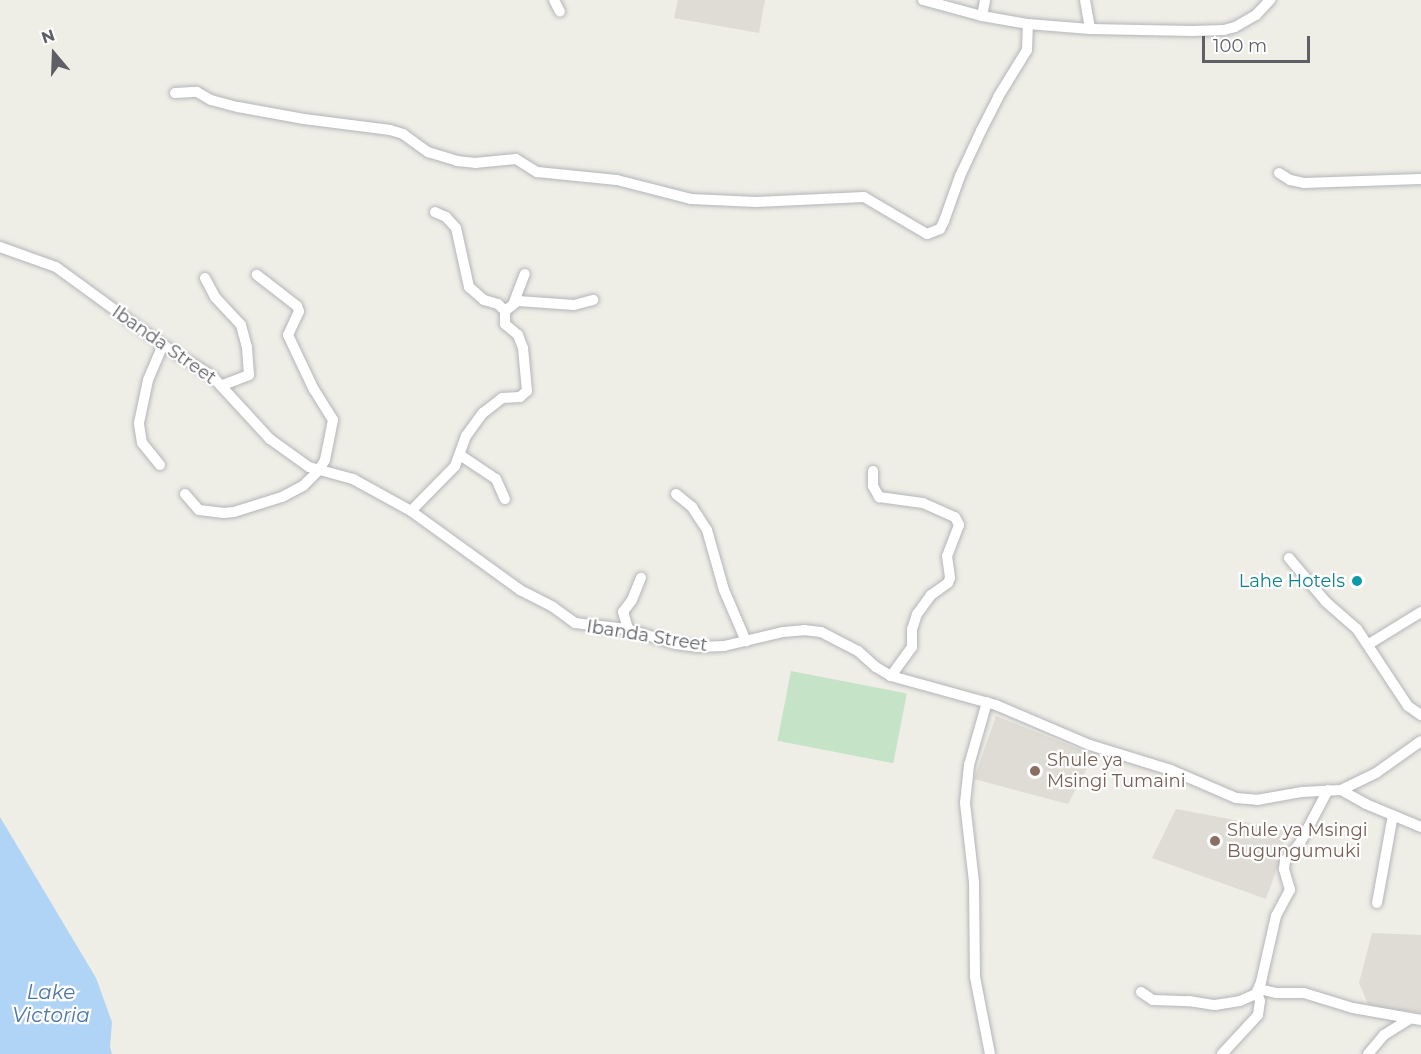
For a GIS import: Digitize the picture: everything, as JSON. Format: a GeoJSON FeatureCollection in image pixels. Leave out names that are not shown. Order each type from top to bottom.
{"type":"FeatureCollection","features":[{"type":"Feature","properties":{"kind":"street"},"geometry":{"type":"LineString","coordinates":[[554,0],[560,12]]}},
{"type":"Feature","properties":{"kind":"street"},"geometry":{"type":"LineString","coordinates":[[923,0],[949,4],[982,16],[1028,24],[1090,29],[1224,30],[1256,15],[1270,0]]}},
{"type":"Feature","properties":{"kind":"street"},"geometry":{"type":"LineString","coordinates":[[982,16],[985,0]]}},
{"type":"Feature","properties":{"kind":"street"},"geometry":{"type":"LineString","coordinates":[[1085,0],[1090,29]]}},
{"type":"Feature","properties":{"kind":"street"},"geometry":{"type":"LineString","coordinates":[[175,93],[197,93],[211,100],[238,107],[304,119],[390,130],[403,134],[428,152],[457,161],[475,163],[516,159],[537,172],[617,180],[691,199],[756,202],[864,197],[927,234],[940,229],[944,222],[960,176],[981,132],[998,97],[1027,50],[1028,24]]}},
{"type":"Feature","properties":{"kind":"street"},"geometry":{"type":"LineString","coordinates":[[1279,172],[1290,180],[1304,183],[1421,179]]}},
{"type":"Feature","properties":{"kind":"street"},"geometry":{"type":"LineString","coordinates":[[435,212],[446,217],[456,228],[469,287],[484,300],[498,304],[505,310]]}},
{"type":"Feature","properties":{"kind":"street","name":"Ibanda Street"},"geometry":{"type":"LineString","coordinates":[[0,247],[56,267],[163,345],[212,376],[270,439],[309,467],[353,479],[411,511],[506,580],[574,623],[628,629],[676,644],[697,647],[804,630],[821,632],[858,651],[876,667],[891,676],[987,702],[1050,725],[1090,744],[1171,770],[1236,798],[1264,799],[1341,790]]}},
{"type":"Feature","properties":{"kind":"street"},"geometry":{"type":"LineString","coordinates":[[185,495],[199,510],[234,512],[282,497],[303,486],[320,470],[326,460],[333,420],[314,390],[291,344],[290,330],[299,311],[297,306],[257,274]]}},
{"type":"Feature","properties":{"kind":"street"},"geometry":{"type":"LineString","coordinates":[[411,511],[451,470],[460,455],[466,436],[483,413],[502,398],[520,397],[526,393],[523,348],[518,335],[505,324],[505,310],[514,302],[525,274]]}},
{"type":"Feature","properties":{"kind":"street"},"geometry":{"type":"LineString","coordinates":[[205,278],[215,297],[241,325],[247,347],[249,375],[221,386]]}},
{"type":"Feature","properties":{"kind":"street"},"geometry":{"type":"LineString","coordinates":[[514,302],[574,305],[592,300]]}},
{"type":"Feature","properties":{"kind":"street"},"geometry":{"type":"LineString","coordinates":[[160,465],[142,443],[139,423],[148,380],[163,345]]}},
{"type":"Feature","properties":{"kind":"street"},"geometry":{"type":"LineString","coordinates":[[460,455],[496,479],[505,499]]}},
{"type":"Feature","properties":{"kind":"street"},"geometry":{"type":"LineString","coordinates":[[451,470],[470,461]]}},
{"type":"Feature","properties":{"kind":"street"},"geometry":{"type":"LineString","coordinates":[[873,471],[873,486],[879,497],[923,502],[955,517],[959,525],[946,562],[950,578],[948,583],[931,595],[917,614],[912,628],[912,648],[891,676]]}},
{"type":"Feature","properties":{"kind":"street"},"geometry":{"type":"LineString","coordinates":[[676,494],[692,507],[707,530],[724,590],[746,640]]}},
{"type":"Feature","properties":{"kind":"street"},"geometry":{"type":"LineString","coordinates":[[1288,558],[1326,602],[1369,644],[1408,706],[1421,715]]}},
{"type":"Feature","properties":{"kind":"street"},"geometry":{"type":"LineString","coordinates":[[628,629],[623,612],[632,600],[641,578]]}},
{"type":"Feature","properties":{"kind":"street"},"geometry":{"type":"LineString","coordinates":[[1369,644],[1421,612]]}},
{"type":"Feature","properties":{"kind":"street"},"geometry":{"type":"LineString","coordinates":[[987,702],[969,765],[965,803],[974,882],[975,977],[990,1054]]}},
{"type":"Feature","properties":{"kind":"street"},"geometry":{"type":"LineString","coordinates":[[1341,790],[1376,773],[1421,741]]}},
{"type":"Feature","properties":{"kind":"street"},"geometry":{"type":"LineString","coordinates":[[1222,1054],[1252,1025],[1258,1015],[1260,1001],[1258,990],[1276,916],[1290,890],[1284,869],[1285,861],[1300,843],[1328,790]]}},
{"type":"Feature","properties":{"kind":"street"},"geometry":{"type":"LineString","coordinates":[[1341,790],[1421,827]]}},
{"type":"Feature","properties":{"kind":"street"},"geometry":{"type":"LineString","coordinates":[[1377,903],[1393,815]]}},
{"type":"Feature","properties":{"kind":"street"},"geometry":{"type":"LineString","coordinates":[[1141,992],[1153,1000],[1189,1000],[1215,1005],[1251,997],[1258,990]]}},
{"type":"Feature","properties":{"kind":"street"},"geometry":{"type":"LineString","coordinates":[[1258,990],[1276,993],[1304,993],[1353,1008],[1416,1019]]}},
{"type":"Feature","properties":{"kind":"street"},"geometry":{"type":"LineString","coordinates":[[1368,1054],[1384,1035],[1416,1019]]}},
{"type":"Feature","properties":{"kind":"shaded area"},"geometry":{"type":"Polygon","coordinates":[[[678,0],[765,0],[759,33],[674,18],[678,0]]]}},
{"type":"Feature","properties":{"kind":"shaded area"},"geometry":{"type":"Polygon","coordinates":[[[996,716],[1094,755],[1068,804],[974,779],[996,716]]]}},
{"type":"Feature","properties":{"kind":"shaded area"},"geometry":{"type":"Polygon","coordinates":[[[1176,809],[1282,829],[1284,849],[1266,899],[1152,858],[1176,809]]]}},
{"type":"Feature","properties":{"kind":"shaded area"},"geometry":{"type":"Polygon","coordinates":[[[1372,933],[1421,935],[1421,1013],[1369,1006],[1359,983],[1372,933]]]}},
{"type":"Feature","properties":{"kind":"green space"},"geometry":{"type":"Polygon","coordinates":[[[791,671],[907,694],[893,763],[777,741],[791,671]]]}},
{"type":"Feature","properties":{"kind":"water","name":"Lake Victoria"},"geometry":{"type":"Polygon","coordinates":[[[0,817],[96,978],[112,1022],[110,1047],[112,1054],[0,1054],[0,817]]]}},
{"type":"Feature","properties":{"kind":"place","name":"Lahe Hotels"},"geometry":{"type":"Point","coordinates":[1357,581]}},
{"type":"Feature","properties":{"kind":"place","name":"Shule ya Msingi Tumaini"},"geometry":{"type":"Point","coordinates":[1035,771]}},
{"type":"Feature","properties":{"kind":"place","name":"Shule ya Msingi Bugungumuki"},"geometry":{"type":"Point","coordinates":[1215,841]}}]}
